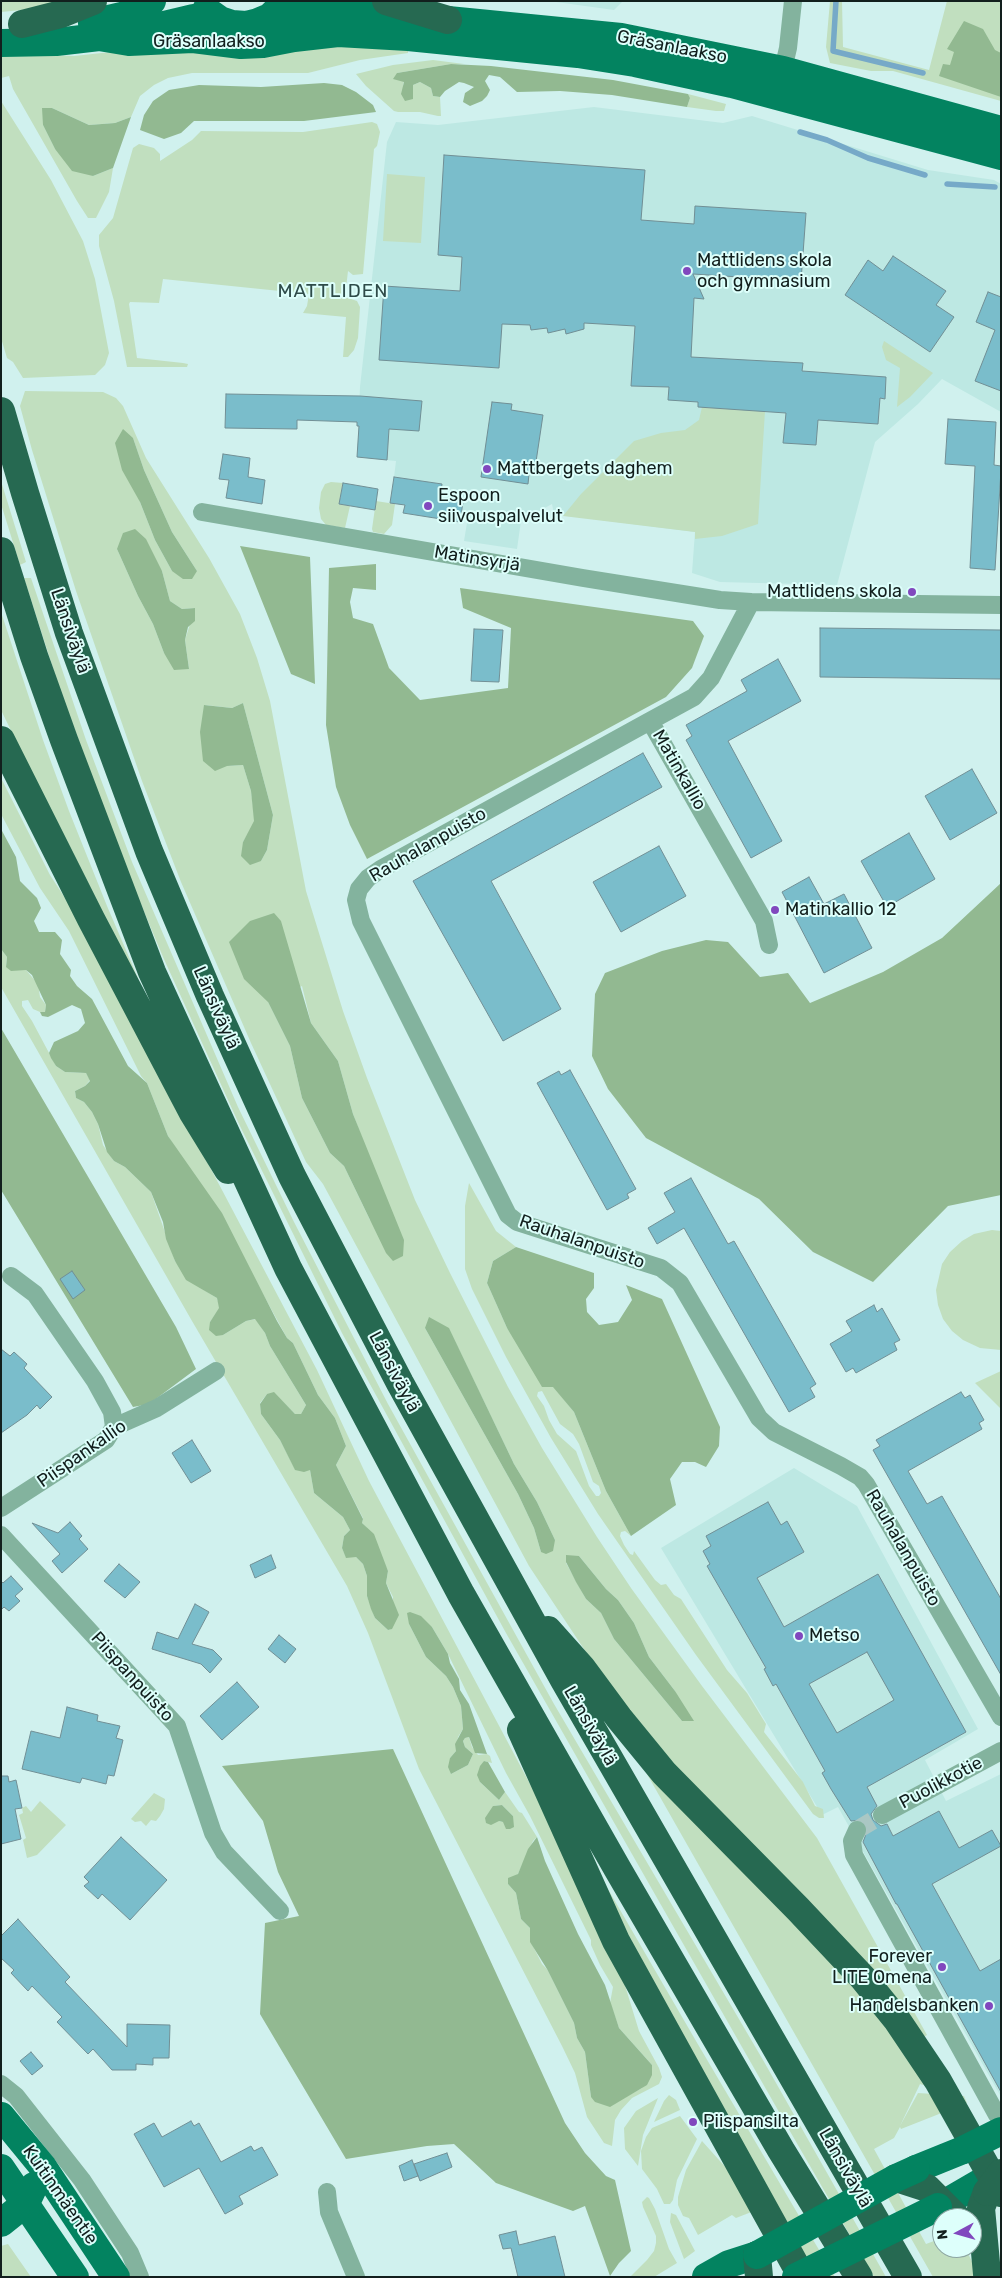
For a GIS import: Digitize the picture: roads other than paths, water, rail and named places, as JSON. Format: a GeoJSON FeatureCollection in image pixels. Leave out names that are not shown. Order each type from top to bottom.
{"type":"FeatureCollection","features":[{"type":"Feature","properties":{"kind":"highway"},"geometry":{"type":"LineString","coordinates":[[12,24],[62,14],[93,1]]}},
{"type":"Feature","properties":{"kind":"highway"},"geometry":{"type":"LineString","coordinates":[[386,1],[448,20]]}},
{"type":"Feature","properties":{"kind":"highway","name":"Länsiväylä"},"geometry":{"type":"LineString","coordinates":[[1,411],[24,494],[68,633],[149,851],[210,996],[292,1176],[400,1383],[518,1598],[908,2277]]}},
{"type":"Feature","properties":{"kind":"highway"},"geometry":{"type":"LineString","coordinates":[[1,550],[31,648],[152,972],[288,1268],[461,1594],[632,1894],[858,2277]]}},
{"type":"Feature","properties":{"kind":"highway"},"geometry":{"type":"LineString","coordinates":[[1,740],[87,911],[193,1114],[288,1268]]}},
{"type":"Feature","properties":{"kind":"highway"},"geometry":{"type":"LineString","coordinates":[[461,1594],[616,1941],[802,2277]]}},
{"type":"Feature","properties":{"kind":"highway"},"geometry":{"type":"LineString","coordinates":[[518,1598],[582,1668],[619,1718],[664,1773],[863,1978],[897,2020],[938,2082],[994,2182],[981,2208],[988,2276]]}},
{"type":"Feature","properties":{"kind":"highway"},"geometry":{"type":"LineString","coordinates":[[978,2258],[988,2276]]}},
{"type":"Feature","properties":{"kind":"main road"},"geometry":{"type":"LineString","coordinates":[[12,24],[46,28],[87,24],[126,15],[152,1]]}},
{"type":"Feature","properties":{"kind":"main road"},"geometry":{"type":"LineString","coordinates":[[200,1],[210,13],[220,20]]}},
{"type":"Feature","properties":{"kind":"main road","name":"Gräsanlaakso"},"geometry":{"type":"LineString","coordinates":[[337,1],[409,20],[448,20],[621,37],[783,70],[1001,130]]}},
{"type":"Feature","properties":{"kind":"main road","name":"Gräsanlaakso"},"geometry":{"type":"LineString","coordinates":[[1,43],[56,42],[130,33],[193,18],[220,20],[232,24],[246,25],[258,22],[278,9],[314,14],[408,37]]}},
{"type":"Feature","properties":{"kind":"main road","name":"Gräsanlaakso"},"geometry":{"type":"LineString","coordinates":[[99,37],[128,42],[193,39],[241,45],[263,44],[338,33],[408,37],[578,54],[635,63],[776,96],[1001,156]]}},
{"type":"Feature","properties":{"kind":"main road","name":"Kuitinmäentie"},"geometry":{"type":"LineString","coordinates":[[1,2116],[43,2167],[116,2277]]}},
{"type":"Feature","properties":{"kind":"main road"},"geometry":{"type":"LineString","coordinates":[[796,2277],[930,2194],[963,2150],[999,2123]]}},
{"type":"Feature","properties":{"kind":"main road"},"geometry":{"type":"LineString","coordinates":[[4,2177],[43,2167]]}},
{"type":"Feature","properties":{"kind":"main road"},"geometry":{"type":"LineString","coordinates":[[1,2223],[26,2203],[43,2167]]}},
{"type":"Feature","properties":{"kind":"main road","name":"Kuitinmäentie"},"geometry":{"type":"LineString","coordinates":[[4,2177],[26,2203],[75,2277]]}},
{"type":"Feature","properties":{"kind":"main road"},"geometry":{"type":"LineString","coordinates":[[706,2277],[729,2264],[758,2266],[930,2194],[994,2182]]}},
{"type":"Feature","properties":{"kind":"street"},"geometry":{"type":"LineString","coordinates":[[776,96],[788,48],[793,1]]}},
{"type":"Feature","properties":{"kind":"street","name":"Matinsyrjä"},"geometry":{"type":"LineString","coordinates":[[202,512],[583,578],[720,600],[751,602]]}},
{"type":"Feature","properties":{"kind":"street"},"geometry":{"type":"LineString","coordinates":[[751,602],[1001,605]]}},
{"type":"Feature","properties":{"kind":"street","name":"Matinkallio"},"geometry":{"type":"LineString","coordinates":[[751,602],[711,678],[694,696],[650,721],[764,921],[769,945]]}},
{"type":"Feature","properties":{"kind":"street","name":"Rauhalanpuisto"},"geometry":{"type":"LineString","coordinates":[[650,721],[381,869],[368,878],[359,889],[356,900],[361,921],[508,1215],[517,1222],[661,1268],[673,1276],[687,1292],[759,1418],[774,1432],[841,1466],[860,1477],[866,1484],[1001,1717]]}},
{"type":"Feature","properties":{"kind":"street"},"geometry":{"type":"LineString","coordinates":[[11,1276],[35,1294],[104,1396],[112,1412],[114,1427]]}},
{"type":"Feature","properties":{"kind":"street","name":"Piispankallio"},"geometry":{"type":"LineString","coordinates":[[1,1508],[106,1440],[114,1427],[157,1408],[216,1372]]}},
{"type":"Feature","properties":{"kind":"street","name":"Piispanpuisto"},"geometry":{"type":"LineString","coordinates":[[1,1535],[177,1726],[213,1833],[224,1852],[280,1911]]}},
{"type":"Feature","properties":{"kind":"street","name":"Puolikkotie"},"geometry":{"type":"LineString","coordinates":[[882,1815],[1001,1751]]}},
{"type":"Feature","properties":{"kind":"street"},"geometry":{"type":"LineString","coordinates":[[857,1830],[852,1841],[854,1854],[999,2123]]}},
{"type":"Feature","properties":{"kind":"street"},"geometry":{"type":"LineString","coordinates":[[1,2084],[16,2096],[82,2180],[130,2253],[140,2277]]}},
{"type":"Feature","properties":{"kind":"street"},"geometry":{"type":"LineString","coordinates":[[327,2192],[328,2212],[356,2277]]}},
{"type":"Feature","properties":{"kind":"waterway"},"geometry":{"type":"LineString","coordinates":[[836,1],[833,51],[923,73]]}},
{"type":"Feature","properties":{"kind":"waterway"},"geometry":{"type":"LineString","coordinates":[[800,132],[827,140],[868,158],[925,175]]}},
{"type":"Feature","properties":{"kind":"waterway"},"geometry":{"type":"LineString","coordinates":[[947,184],[995,187]]}},
{"type":"Feature","properties":{"kind":"tunnel"},"geometry":{"type":"LineString","coordinates":[[857,1830],[882,1815]]}},
{"type":"Feature","properties":{"kind":"place","name":"Mattlidens skola och gymnasium"},"geometry":{"type":"Point","coordinates":[687,271]}},
{"type":"Feature","properties":{"kind":"place","name":"Mattbergets daghem"},"geometry":{"type":"Point","coordinates":[487,469]}},
{"type":"Feature","properties":{"kind":"place","name":"Espoon siivouspalvelut"},"geometry":{"type":"Point","coordinates":[428,506]}},
{"type":"Feature","properties":{"kind":"place","name":"Mattlidens skola"},"geometry":{"type":"Point","coordinates":[912,592]}},
{"type":"Feature","properties":{"kind":"place","name":"Matinkallio 12"},"geometry":{"type":"Point","coordinates":[775,910]}},
{"type":"Feature","properties":{"kind":"place","name":"Metso"},"geometry":{"type":"Point","coordinates":[799,1636]}},
{"type":"Feature","properties":{"kind":"place","name":"Forever LITE Omena"},"geometry":{"type":"Point","coordinates":[942,1967]}},
{"type":"Feature","properties":{"kind":"place","name":"Handelsbanken"},"geometry":{"type":"Point","coordinates":[989,2006]}},
{"type":"Feature","properties":{"kind":"place","name":"Piispansilta"},"geometry":{"type":"Point","coordinates":[693,2122]}},
{"type":"Feature","properties":{"kind":"district","name":"MATTLIDEN"},"geometry":{"type":"Point","coordinates":[333,292]}}]}
